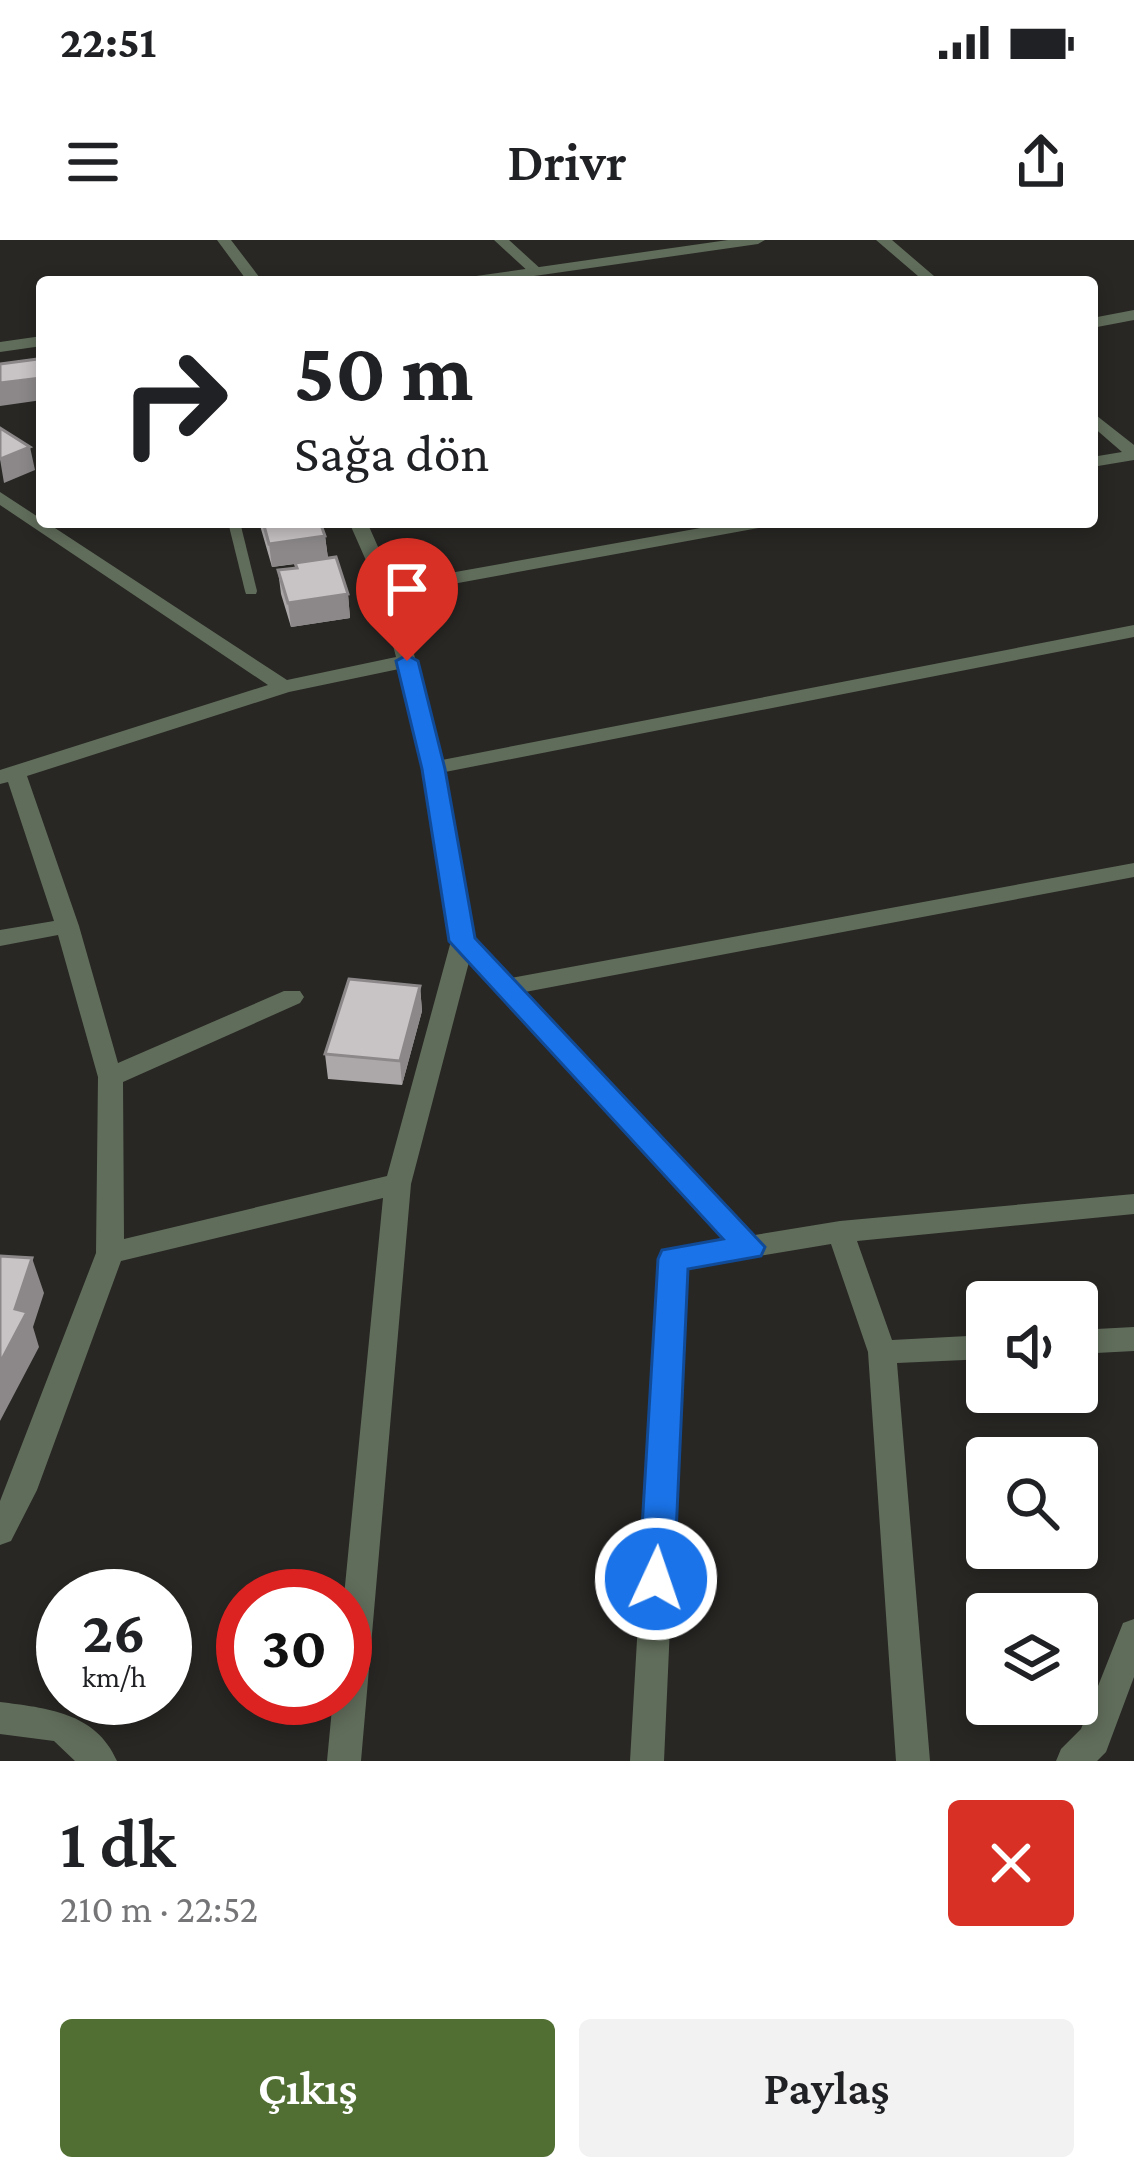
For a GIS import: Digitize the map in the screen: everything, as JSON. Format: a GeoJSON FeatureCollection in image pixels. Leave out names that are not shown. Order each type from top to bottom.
{"type":"FeatureCollection","features":[{"type":"Feature","properties":{"kind":"street"},"geometry":{"type":"LineString","coordinates":[[224,240],[251,276]]}},
{"type":"Feature","properties":{"kind":"street"},"geometry":{"type":"LineString","coordinates":[[501,240],[536,271]]}},
{"type":"Feature","properties":{"kind":"street"},"geometry":{"type":"LineString","coordinates":[[502,276],[697,244],[758,240]]}},
{"type":"Feature","properties":{"kind":"street"},"geometry":{"type":"LineString","coordinates":[[884,240],[927,276]]}},
{"type":"Feature","properties":{"kind":"street"},"geometry":{"type":"LineString","coordinates":[[1098,322],[1134,315]]}},
{"type":"Feature","properties":{"kind":"street"},"geometry":{"type":"LineString","coordinates":[[0,347],[36,342]]}},
{"type":"Feature","properties":{"kind":"street"},"geometry":{"type":"LineString","coordinates":[[1098,422],[1134,454]]}},
{"type":"Feature","properties":{"kind":"street"},"geometry":{"type":"LineString","coordinates":[[1098,462],[1134,454]]}},
{"type":"Feature","properties":{"kind":"street"},"geometry":{"type":"LineString","coordinates":[[0,497],[36,522]]}},
{"type":"Feature","properties":{"kind":"street"},"geometry":{"type":"LineString","coordinates":[[0,518],[21,512]]}},
{"type":"Feature","properties":{"kind":"street"},"geometry":{"type":"LineString","coordinates":[[45,528],[284,687]]}},
{"type":"Feature","properties":{"kind":"street"},"geometry":{"type":"LineString","coordinates":[[344,1761],[398,1184],[463,941],[434,769],[388,590],[361,528]]}},
{"type":"Feature","properties":{"kind":"street"},"geometry":{"type":"LineString","coordinates":[[388,590],[731,528]]}},
{"type":"Feature","properties":{"kind":"street"},"geometry":{"type":"LineString","coordinates":[[434,769],[1134,631]]}},
{"type":"Feature","properties":{"kind":"street"},"geometry":{"type":"LineString","coordinates":[[0,1531],[22,1490],[110,1253],[110,1077],[67,926],[8,776],[284,687],[407,661]]}},
{"type":"Feature","properties":{"kind":"street"},"geometry":{"type":"LineString","coordinates":[[506,987],[1134,870]]}},
{"type":"Feature","properties":{"kind":"street"},"geometry":{"type":"LineString","coordinates":[[0,938],[67,926]]}},
{"type":"Feature","properties":{"kind":"street"},"geometry":{"type":"LineString","coordinates":[[463,941],[750,1247]]}},
{"type":"Feature","properties":{"kind":"street"},"geometry":{"type":"LineString","coordinates":[[110,1077],[292,998]]}},
{"type":"Feature","properties":{"kind":"street"},"geometry":{"type":"LineString","coordinates":[[110,1253],[398,1184]]}},
{"type":"Feature","properties":{"kind":"street"},"geometry":{"type":"LineString","coordinates":[[647,1761],[673,1259],[840,1232],[1134,1204]]}},
{"type":"Feature","properties":{"kind":"street"},"geometry":{"type":"LineString","coordinates":[[840,1232],[882,1352],[913,1761]]}},
{"type":"Feature","properties":{"kind":"street"},"geometry":{"type":"LineString","coordinates":[[1098,1341],[1134,1339]]}},
{"type":"Feature","properties":{"kind":"street"},"geometry":{"type":"LineString","coordinates":[[882,1352],[966,1348]]}},
{"type":"Feature","properties":{"kind":"street"},"geometry":{"type":"LineString","coordinates":[[1073,1761],[1094,1740],[1134,1634]]}},
{"type":"Feature","properties":{"kind":"street"},"geometry":{"type":"LineString","coordinates":[[0,1718],[62,1726],[100,1761]]}},
{"type":"Feature","properties":{"kind":"lane"},"geometry":{"type":"LineString","coordinates":[[235,528],[251,591]]}},
{"type":"Feature","properties":{"kind":"building"},"geometry":{"type":"Polygon","coordinates":[[[36,359],[36,379],[0,383],[0,364],[36,359]]]}},
{"type":"Feature","properties":{"kind":"building"},"geometry":{"type":"Polygon","coordinates":[[[0,428],[30,447],[0,459],[0,428]]]}},
{"type":"Feature","properties":{"kind":"building"},"geometry":{"type":"Polygon","coordinates":[[[265,528],[322,528],[325,536],[269,544],[265,528]]]}},
{"type":"Feature","properties":{"kind":"building"},"geometry":{"type":"Polygon","coordinates":[[[336,557],[348,594],[288,603],[278,570],[336,557]]]}},
{"type":"Feature","properties":{"kind":"building"},"geometry":{"type":"Polygon","coordinates":[[[349,979],[420,986],[400,1061],[325,1054],[349,979]]]}},
{"type":"Feature","properties":{"kind":"building"},"geometry":{"type":"Polygon","coordinates":[[[0,1256],[32,1258],[15,1309],[27,1312],[0,1363],[0,1256]]]}},
{"type":"Feature","properties":{"kind":"route"},"geometry":{"type":"LineString","coordinates":[[407,661],[434,769],[463,941],[750,1247],[673,1259],[656,1579]]}}]}
